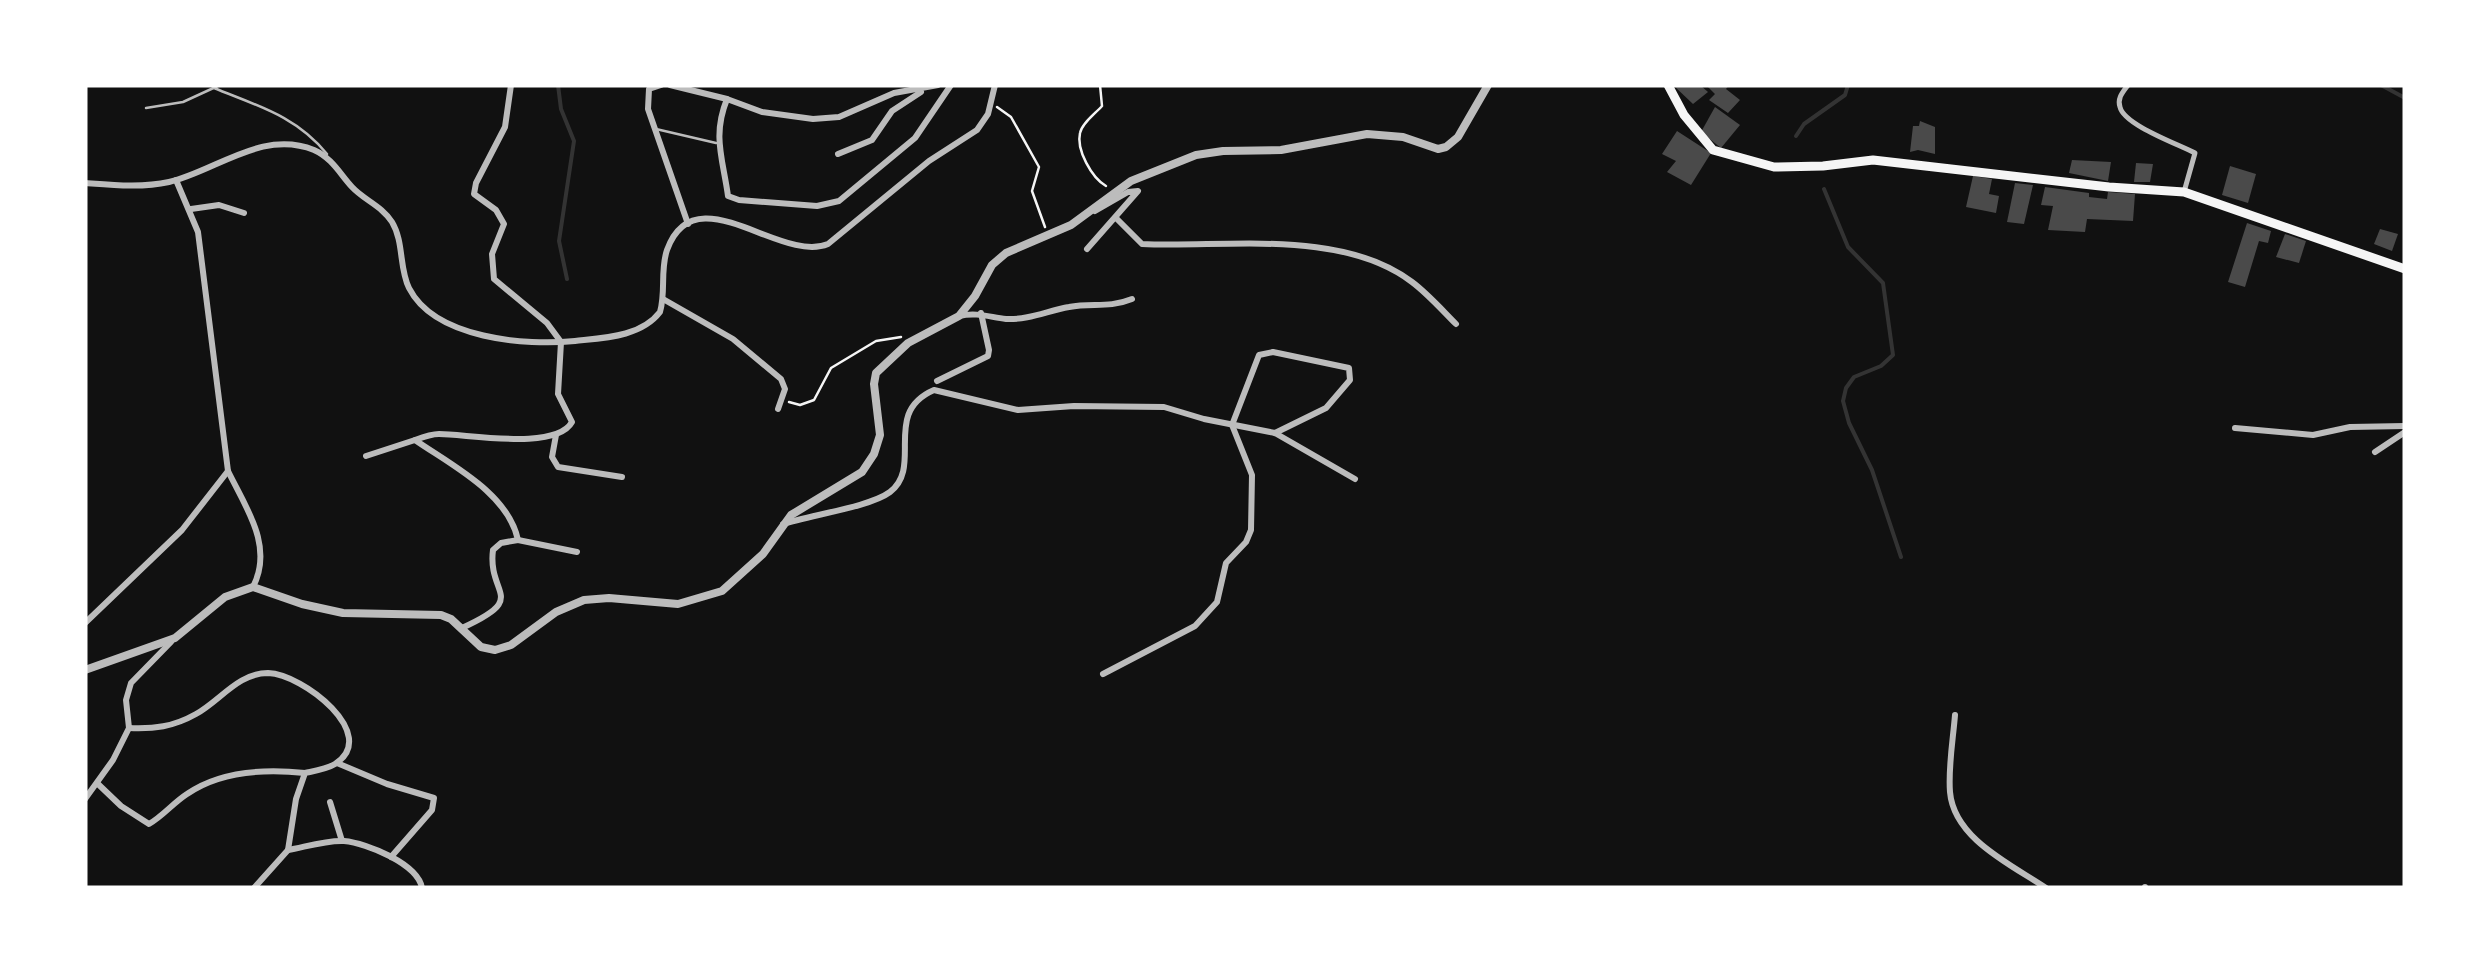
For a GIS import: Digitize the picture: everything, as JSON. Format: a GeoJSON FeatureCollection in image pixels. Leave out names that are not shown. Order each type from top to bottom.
{"type":"FeatureCollection","features":[{"type":"Feature","properties":{"kind":"main road"},"geometry":{"type":"LineString","coordinates":[[1668,85],[1684,116],[1713,150],[1774,167],[1873,160],[2184,192],[2405,268]]}},
{"type":"Feature","properties":{"kind":"street"},"geometry":{"type":"LineString","coordinates":[[366,456],[440,434],[486,439],[556,436],[572,422],[558,394],[562,342],[547,323],[494,278],[492,254],[504,224],[496,210],[474,194],[504,127],[511,85]]}},
{"type":"Feature","properties":{"kind":"street"},"geometry":{"type":"LineString","coordinates":[[688,224],[653,128],[648,92],[652,86],[666,85],[727,99],[784,117],[828,118],[850,113],[897,89],[934,86]]}},
{"type":"Feature","properties":{"kind":"street"},"geometry":{"type":"LineString","coordinates":[[727,99],[717,144],[730,198],[817,206],[832,204],[915,138],[950,85]]}},
{"type":"Feature","properties":{"kind":"street"},"geometry":{"type":"LineString","coordinates":[[85,183],[176,180],[230,156],[276,146],[312,149],[335,164],[353,188],[390,220],[397,233],[408,285],[424,308],[444,321],[505,340],[562,342],[612,337],[654,320],[664,299],[668,246],[688,224],[715,218],[789,245],[818,248],[969,137],[984,122],[995,85]]}},
{"type":"Feature","properties":{"kind":"street"},"geometry":{"type":"LineString","coordinates":[[1081,219],[1118,189],[1159,168],[1210,152],[1281,150],[1367,134],[1403,137],[1438,149],[1446,147],[1458,137],[1488,85]]}},
{"type":"Feature","properties":{"kind":"street"},"geometry":{"type":"LineString","coordinates":[[2128,85],[2120,97],[2120,108],[2127,120],[2195,152],[2184,192]]}},
{"type":"Feature","properties":{"kind":"street"},"geometry":{"type":"LineString","coordinates":[[838,154],[872,140],[892,111],[934,86]]}},
{"type":"Feature","properties":{"kind":"street"},"geometry":{"type":"LineString","coordinates":[[176,180],[198,232],[228,471],[263,555],[261,572],[253,587]]}},
{"type":"Feature","properties":{"kind":"street"},"geometry":{"type":"LineString","coordinates":[[959,316],[998,259],[1138,190],[1087,250]]}},
{"type":"Feature","properties":{"kind":"street"},"geometry":{"type":"LineString","coordinates":[[191,209],[219,205],[244,213]]}},
{"type":"Feature","properties":{"kind":"street"},"geometry":{"type":"LineString","coordinates":[[1116,218],[1142,244],[1313,247],[1366,259],[1410,281],[1456,324]]}},
{"type":"Feature","properties":{"kind":"street"},"geometry":{"type":"LineString","coordinates":[[664,299],[738,343],[781,379],[785,385],[778,409]]}},
{"type":"Feature","properties":{"kind":"street"},"geometry":{"type":"LineString","coordinates":[[85,799],[98,784],[129,728],[126,700],[143,667],[225,597],[253,587],[342,613],[441,615],[481,647],[495,650],[511,645],[556,612],[584,600],[609,598],[678,604],[708,597],[749,570],[782,524],[803,507],[851,480],[868,464],[880,435],[876,373],[896,352],[959,316],[981,313],[1005,318],[1034,317],[1068,307],[1110,306],[1132,299]]}},
{"type":"Feature","properties":{"kind":"street"},"geometry":{"type":"LineString","coordinates":[[937,381],[988,356],[981,313]]}},
{"type":"Feature","properties":{"kind":"street"},"geometry":{"type":"LineString","coordinates":[[1103,674],[1195,626],[1217,602],[1224,566],[1248,538],[1251,526],[1252,475],[1232,424],[1252,368],[1262,352],[1349,368],[1350,380],[1326,408],[1275,433]]}},
{"type":"Feature","properties":{"kind":"street"},"geometry":{"type":"LineString","coordinates":[[782,524],[888,494],[902,474],[908,412],[934,390],[1018,410],[1148,406],[1275,433],[1355,479]]}},
{"type":"Feature","properties":{"kind":"street"},"geometry":{"type":"LineString","coordinates":[[2235,428],[2312,434],[2350,427],[2405,429]]}},
{"type":"Feature","properties":{"kind":"street"},"geometry":{"type":"LineString","coordinates":[[2374,452],[2405,429]]}},
{"type":"Feature","properties":{"kind":"street"},"geometry":{"type":"LineString","coordinates":[[556,436],[552,458],[558,467],[622,477]]}},
{"type":"Feature","properties":{"kind":"street"},"geometry":{"type":"LineString","coordinates":[[415,440],[463,472],[495,501],[513,525],[518,540]]}},
{"type":"Feature","properties":{"kind":"street"},"geometry":{"type":"LineString","coordinates":[[85,623],[182,530],[228,471]]}},
{"type":"Feature","properties":{"kind":"street"},"geometry":{"type":"LineString","coordinates":[[462,628],[498,606],[501,591],[493,566],[493,550],[501,543],[518,540],[576,552]]}},
{"type":"Feature","properties":{"kind":"street"},"geometry":{"type":"LineString","coordinates":[[85,670],[175,638]]}},
{"type":"Feature","properties":{"kind":"street"},"geometry":{"type":"LineString","coordinates":[[129,728],[156,730],[174,725],[197,714],[251,676],[282,674],[325,699],[340,719],[348,741],[336,763]]}},
{"type":"Feature","properties":{"kind":"street"},"geometry":{"type":"LineString","coordinates":[[1954,715],[1949,790],[1958,820],[1985,846],[2046,888]]}},
{"type":"Feature","properties":{"kind":"street"},"geometry":{"type":"LineString","coordinates":[[98,784],[120,806],[148,824],[188,792],[206,783],[256,773],[305,773],[336,763],[434,798],[432,810],[391,856]]}},
{"type":"Feature","properties":{"kind":"street"},"geometry":{"type":"LineString","coordinates":[[254,888],[288,850],[296,799],[305,773]]}},
{"type":"Feature","properties":{"kind":"street"},"geometry":{"type":"LineString","coordinates":[[330,802],[342,841]]}},
{"type":"Feature","properties":{"kind":"street"},"geometry":{"type":"LineString","coordinates":[[288,850],[342,841],[391,856],[416,876],[422,888]]}},
{"type":"Feature","properties":{"kind":"lane"},"geometry":{"type":"LineString","coordinates":[[146,108],[183,102],[220,85]]}},
{"type":"Feature","properties":{"kind":"lane"},"geometry":{"type":"LineString","coordinates":[[214,88],[304,128],[335,164]]}},
{"type":"Feature","properties":{"kind":"lane"},"geometry":{"type":"LineString","coordinates":[[653,128],[717,144]]}},
{"type":"Feature","properties":{"kind":"path"},"geometry":{"type":"LineString","coordinates":[[1100,85],[1102,106],[1082,128],[1080,136],[1093,177],[1118,189]]}},
{"type":"Feature","properties":{"kind":"path"},"geometry":{"type":"LineString","coordinates":[[992,104],[1011,118],[1038,167],[1032,191],[1049,236]]}},
{"type":"Feature","properties":{"kind":"path"},"geometry":{"type":"LineString","coordinates":[[783,396],[796,404],[810,402],[817,398],[831,368],[876,341],[928,332]]}},
{"type":"Feature","properties":{"kind":"building"},"geometry":{"type":"Polygon","coordinates":[[[1673,85],[1700,85],[1708,92],[1693,104],[1673,85]]]}},
{"type":"Feature","properties":{"kind":"building"},"geometry":{"type":"Polygon","coordinates":[[[1706,85],[1729,85],[1726,89],[1740,100],[1728,113],[1709,100],[1715,94],[1706,85]]]}},
{"type":"Feature","properties":{"kind":"building"},"geometry":{"type":"Polygon","coordinates":[[[1715,107],[1740,125],[1721,148],[1701,132],[1715,107]]]}},
{"type":"Feature","properties":{"kind":"building"},"geometry":{"type":"Polygon","coordinates":[[[1920,121],[1935,127],[1935,154],[1910,152],[1913,126],[1919,126],[1920,121]]]}},
{"type":"Feature","properties":{"kind":"building"},"geometry":{"type":"Polygon","coordinates":[[[1677,131],[1711,153],[1691,185],[1667,172],[1676,161],[1662,154],[1677,131]]]}},
{"type":"Feature","properties":{"kind":"building"},"geometry":{"type":"Polygon","coordinates":[[[2072,160],[2111,162],[2108,181],[2069,173],[2072,160]]]}},
{"type":"Feature","properties":{"kind":"building"},"geometry":{"type":"Polygon","coordinates":[[[2136,163],[2153,164],[2150,182],[2134,182],[2136,163]]]}},
{"type":"Feature","properties":{"kind":"building"},"geometry":{"type":"Polygon","coordinates":[[[2230,166],[2256,174],[2248,203],[2222,195],[2230,166]]]}},
{"type":"Feature","properties":{"kind":"building"},"geometry":{"type":"Polygon","coordinates":[[[1973,176],[1992,179],[1989,194],[1999,196],[1996,213],[1966,207],[1973,176]]]}},
{"type":"Feature","properties":{"kind":"building"},"geometry":{"type":"Polygon","coordinates":[[[2015,183],[2033,185],[2024,224],[2007,222],[2015,183]]]}},
{"type":"Feature","properties":{"kind":"building"},"geometry":{"type":"Polygon","coordinates":[[[2045,187],[2107,199],[2108,192],[2135,194],[2133,221],[2087,219],[2085,232],[2048,230],[2053,206],[2041,205],[2045,187]]]}},
{"type":"Feature","properties":{"kind":"building"},"geometry":{"type":"Polygon","coordinates":[[[2247,223],[2271,231],[2268,243],[2259,241],[2245,287],[2228,282],[2247,223]]]}},
{"type":"Feature","properties":{"kind":"building"},"geometry":{"type":"Polygon","coordinates":[[[2380,229],[2398,234],[2392,251],[2374,244],[2380,229]]]}},
{"type":"Feature","properties":{"kind":"building"},"geometry":{"type":"Polygon","coordinates":[[[2285,234],[2306,241],[2299,263],[2276,257],[2285,234]]]}},
{"type":"Feature","properties":{"kind":"waterway"},"geometry":{"type":"LineString","coordinates":[[558,85],[561,109],[574,141],[559,241],[567,279]]}},
{"type":"Feature","properties":{"kind":"waterway"},"geometry":{"type":"LineString","coordinates":[[1796,136],[1804,124],[1845,95],[1848,85]]}},
{"type":"Feature","properties":{"kind":"waterway"},"geometry":{"type":"LineString","coordinates":[[2381,85],[2405,98]]}},
{"type":"Feature","properties":{"kind":"waterway"},"geometry":{"type":"LineString","coordinates":[[1824,189],[1848,247],[1883,283],[1893,355],[1881,366],[1854,377],[1843,401],[1872,470],[1901,557]]}}]}
